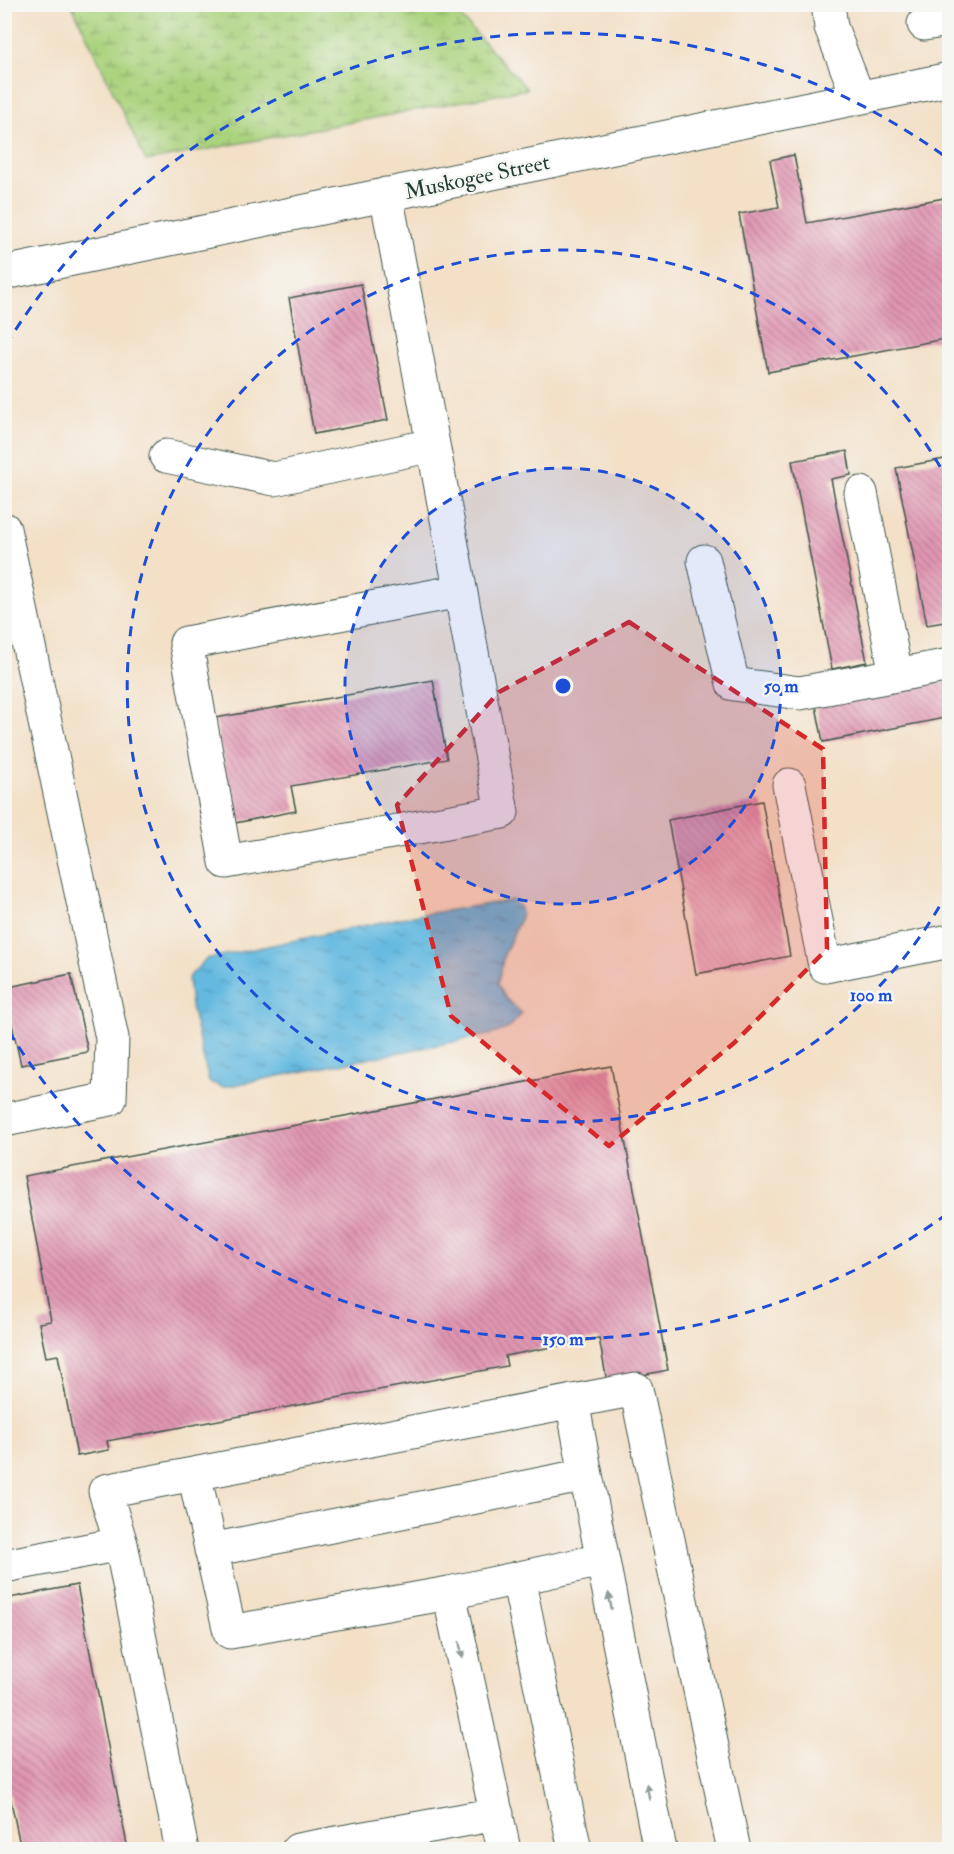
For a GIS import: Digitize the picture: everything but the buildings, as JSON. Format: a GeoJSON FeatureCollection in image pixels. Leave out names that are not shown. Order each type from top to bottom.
{"type":"FeatureCollection","features":[{"type":"Feature","properties":{"kind":"street"},"geometry":{"type":"LineString","coordinates":[[828,4],[831,27],[858,97]]}},
{"type":"Feature","properties":{"kind":"street","name":"Muskogee Street"},"geometry":{"type":"LineString","coordinates":[[4,273],[950,79]]}},
{"type":"Feature","properties":{"kind":"street"},"geometry":{"type":"LineString","coordinates":[[386,194],[502,812],[226,862],[186,643],[460,591]]}},
{"type":"Feature","properties":{"kind":"street"},"geometry":{"type":"LineString","coordinates":[[165,456],[274,479],[434,445]]}},
{"type":"Feature","properties":{"kind":"street"},"geometry":{"type":"LineString","coordinates":[[861,493],[896,675]]}},
{"type":"Feature","properties":{"kind":"street"},"geometry":{"type":"LineString","coordinates":[[4,529],[112,1038],[110,1099],[4,1120]]}},
{"type":"Feature","properties":{"kind":"street"},"geometry":{"type":"LineString","coordinates":[[704,561],[732,684],[800,693],[950,665]]}},
{"type":"Feature","properties":{"kind":"street"},"geometry":{"type":"LineString","coordinates":[[789,785],[825,966],[950,941]]}},
{"type":"Feature","properties":{"kind":"street"},"geometry":{"type":"LineString","coordinates":[[182,1850],[121,1544],[105,1491],[636,1389],[734,1850]]}},
{"type":"Feature","properties":{"kind":"street"},"geometry":{"type":"LineString","coordinates":[[572,1401],[660,1850]]}},
{"type":"Feature","properties":{"kind":"street"},"geometry":{"type":"LineString","coordinates":[[194,1474],[230,1632],[449,1593],[602,1560]]}},
{"type":"Feature","properties":{"kind":"street"},"geometry":{"type":"LineString","coordinates":[[212,1550],[586,1475]]}},
{"type":"Feature","properties":{"kind":"street"},"geometry":{"type":"LineString","coordinates":[[4,1566],[121,1544]]}},
{"type":"Feature","properties":{"kind":"street"},"geometry":{"type":"LineString","coordinates":[[518,1578],[576,1850]]}},
{"type":"Feature","properties":{"kind":"street"},"geometry":{"type":"LineString","coordinates":[[449,1593],[504,1850]]}},
{"type":"Feature","properties":{"kind":"street"},"geometry":{"type":"LineString","coordinates":[[299,1849],[497,1814]]}},
{"type":"Feature","properties":{"kind":"highlighted area"},"geometry":{"type":"Polygon","coordinates":[[[629,622],[823,749],[827,949],[734,1043],[609,1146],[451,1016],[397,805],[499,692],[629,622]]]}},
{"type":"Feature","properties":{"kind":"green space"},"geometry":{"type":"Polygon","coordinates":[[[72,5],[450,5],[527,89],[146,161],[72,5]]]}},
{"type":"Feature","properties":{"kind":"water"},"geometry":{"type":"Polygon","coordinates":[[[513,900],[519,906],[522,915],[504,955],[498,984],[506,999],[522,1013],[509,1028],[493,1034],[223,1087],[209,1082],[191,1006],[188,978],[206,959],[401,918],[513,900]]]}}]}
